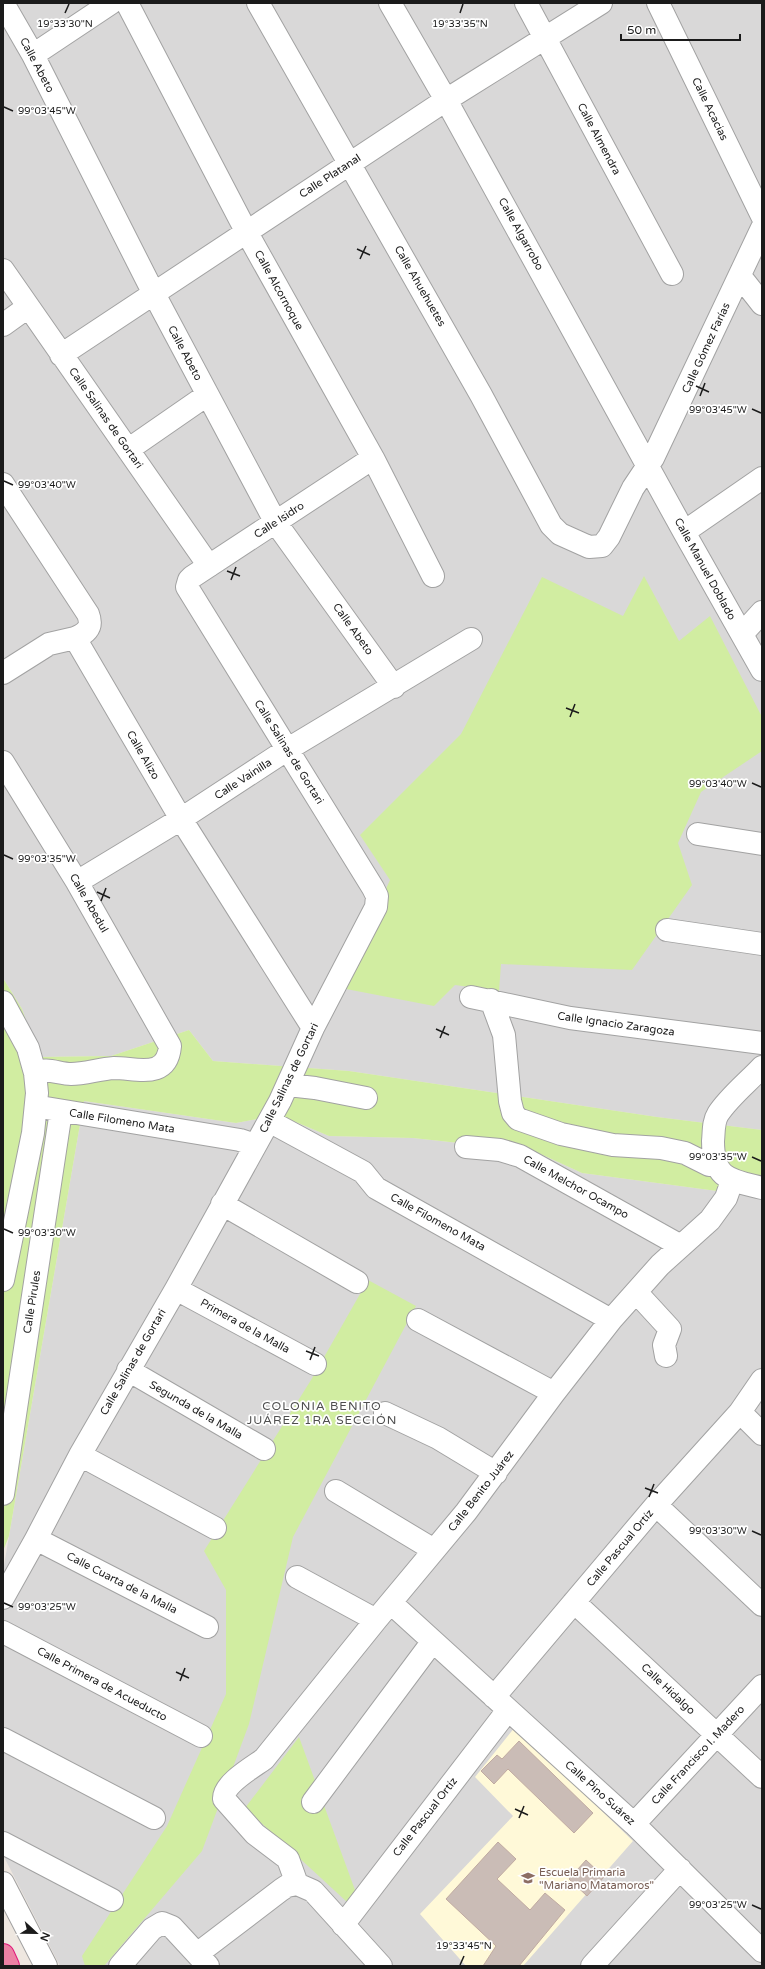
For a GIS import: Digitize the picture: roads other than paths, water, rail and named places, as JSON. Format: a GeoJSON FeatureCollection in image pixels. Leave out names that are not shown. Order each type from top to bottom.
{"type":"FeatureCollection","features":[{"type":"Feature","properties":{"kind":"highway"},"geometry":{"type":"LineString","coordinates":[[3,1955],[8,1966]]}},
{"type":"Feature","properties":{"kind":"street","name":"Calle Abeto"},"geometry":{"type":"LineString","coordinates":[[3,3],[32,56],[153,292],[276,523],[394,686]]}},
{"type":"Feature","properties":{"kind":"street"},"geometry":{"type":"LineString","coordinates":[[32,56],[112,3]]}},
{"type":"Feature","properties":{"kind":"street","name":"Calle Alcornoque"},"geometry":{"type":"LineString","coordinates":[[127,3],[246,231],[373,458],[433,576]]}},
{"type":"Feature","properties":{"kind":"street","name":"Calle Ahuehuetes"},"geometry":{"type":"LineString","coordinates":[[258,3],[482,395],[551,525],[557,532],[564,536],[589,547],[598,547]]}},
{"type":"Feature","properties":{"kind":"street","name":"Calle Algarrobo"},"geometry":{"type":"LineString","coordinates":[[390,3],[446,100],[649,466]]}},
{"type":"Feature","properties":{"kind":"street","name":"Calle Almendra"},"geometry":{"type":"LineString","coordinates":[[526,3],[672,274]]}},
{"type":"Feature","properties":{"kind":"street","name":"Calle Platanal"},"geometry":{"type":"LineString","coordinates":[[61,355],[153,292],[446,100],[546,39],[601,3]]}},
{"type":"Feature","properties":{"kind":"street","name":"Calle Acacias"},"geometry":{"type":"LineString","coordinates":[[658,3],[762,216]]}},
{"type":"Feature","properties":{"kind":"street","name":"Calle Gómez Farías"},"geometry":{"type":"LineString","coordinates":[[598,547],[605,543],[609,537],[633,488],[649,466],[762,228]]}},
{"type":"Feature","properties":{"kind":"street","name":"Calle Salinas de Gortari"},"geometry":{"type":"LineString","coordinates":[[3,270],[209,566]]}},
{"type":"Feature","properties":{"kind":"street"},"geometry":{"type":"LineString","coordinates":[[740,276],[762,304]]}},
{"type":"Feature","properties":{"kind":"street"},"geometry":{"type":"LineString","coordinates":[[3,325],[28,307]]}},
{"type":"Feature","properties":{"kind":"street"},"geometry":{"type":"LineString","coordinates":[[129,449],[208,395]]}},
{"type":"Feature","properties":{"kind":"street","name":"Calle Isidro"},"geometry":{"type":"LineString","coordinates":[[188,583],[192,577],[373,458]]}},
{"type":"Feature","properties":{"kind":"street","name":"Calle Manuel Doblado"},"geometry":{"type":"LineString","coordinates":[[649,466],[684,532],[762,670]]}},
{"type":"Feature","properties":{"kind":"street"},"geometry":{"type":"LineString","coordinates":[[684,532],[762,478]]}},
{"type":"Feature","properties":{"kind":"street"},"geometry":{"type":"LineString","coordinates":[[3,484],[88,614],[90,620],[88,630],[84,635],[49,644],[3,673]]}},
{"type":"Feature","properties":{"kind":"street","name":"Calle Salinas de Gortari"},"geometry":{"type":"LineString","coordinates":[[6,1585],[36,1539],[80,1455],[176,1289],[269,1121],[288,1085],[314,1028],[371,919],[378,901],[373,888],[189,591],[188,583]]}},
{"type":"Feature","properties":{"kind":"street"},"geometry":{"type":"LineString","coordinates":[[742,634],[762,612]]}},
{"type":"Feature","properties":{"kind":"street","name":"Calle Alizo"},"geometry":{"type":"LineString","coordinates":[[75,638],[181,819],[314,1028]]}},
{"type":"Feature","properties":{"kind":"street","name":"Calle Vainilla"},"geometry":{"type":"LineString","coordinates":[[76,882],[181,819],[288,750],[471,639]]}},
{"type":"Feature","properties":{"kind":"street","name":"Calle Abedul"},"geometry":{"type":"LineString","coordinates":[[3,762],[76,882],[170,1046],[169,1058],[162,1066],[152,1069],[142,1071],[114,1068],[72,1074],[46,1071],[35,1073]]}},
{"type":"Feature","properties":{"kind":"street"},"geometry":{"type":"LineString","coordinates":[[698,834],[762,844]]}},
{"type":"Feature","properties":{"kind":"street"},"geometry":{"type":"LineString","coordinates":[[667,930],[762,944]]}},
{"type":"Feature","properties":{"kind":"street","name":"Calle Ignacio Zaragoza"},"geometry":{"type":"LineString","coordinates":[[725,1173],[685,1153],[661,1148],[613,1145],[561,1134],[523,1121],[513,1113],[510,1100],[504,1035],[481,999],[570,1018],[762,1043]]}},
{"type":"Feature","properties":{"kind":"street"},"geometry":{"type":"LineString","coordinates":[[3,1002],[28,1048],[35,1073],[37,1106],[29,1156],[3,1280]]}},
{"type":"Feature","properties":{"kind":"street"},"geometry":{"type":"LineString","coordinates":[[762,1067],[721,1110],[715,1119],[713,1148],[725,1173],[762,1188]]}},
{"type":"Feature","properties":{"kind":"street"},"geometry":{"type":"LineString","coordinates":[[288,1085],[315,1088],[366,1098]]}},
{"type":"Feature","properties":{"kind":"street","name":"Calle Filomeno Mata"},"geometry":{"type":"LineString","coordinates":[[37,1106],[240,1140],[255,1145]]}},
{"type":"Feature","properties":{"kind":"street","name":"Calle Pirules"},"geometry":{"type":"LineString","coordinates":[[3,1494],[9,1418],[61,1111]]}},
{"type":"Feature","properties":{"kind":"street","name":"Calle Filomeno Mata"},"geometry":{"type":"LineString","coordinates":[[269,1121],[363,1172],[376,1188],[611,1320]]}},
{"type":"Feature","properties":{"kind":"street","name":"Calle Melchor Ocampo"},"geometry":{"type":"LineString","coordinates":[[466,1147],[500,1150],[520,1156],[680,1246]]}},
{"type":"Feature","properties":{"kind":"street","name":"Calle Benito Juárez"},"geometry":{"type":"LineString","coordinates":[[297,1884],[288,1860],[243,1822],[226,1803],[223,1796],[226,1791],[245,1772],[264,1759],[496,1473],[554,1393],[611,1320],[660,1265],[710,1220],[726,1198],[725,1173]]}},
{"type":"Feature","properties":{"kind":"street"},"geometry":{"type":"LineString","coordinates":[[222,1204],[357,1282]]}},
{"type":"Feature","properties":{"kind":"street","name":"Primera de la Malla"},"geometry":{"type":"LineString","coordinates":[[176,1289],[315,1364]]}},
{"type":"Feature","properties":{"kind":"street"},"geometry":{"type":"LineString","coordinates":[[636,1292],[670,1329],[664,1345],[666,1356]]}},
{"type":"Feature","properties":{"kind":"street"},"geometry":{"type":"LineString","coordinates":[[418,1320],[554,1393]]}},
{"type":"Feature","properties":{"kind":"street","name":"Segunda de la Malla"},"geometry":{"type":"LineString","coordinates":[[128,1370],[264,1449]]}},
{"type":"Feature","properties":{"kind":"street","name":"Calle Pascual Ortíz"},"geometry":{"type":"LineString","coordinates":[[343,1925],[574,1602],[656,1506],[740,1412],[762,1380]]}},
{"type":"Feature","properties":{"kind":"street"},"geometry":{"type":"LineString","coordinates":[[740,1412],[762,1434]]}},
{"type":"Feature","properties":{"kind":"street"},"geometry":{"type":"LineString","coordinates":[[385,1413],[438,1438],[496,1473]]}},
{"type":"Feature","properties":{"kind":"street"},"geometry":{"type":"LineString","coordinates":[[80,1455],[215,1528]]}},
{"type":"Feature","properties":{"kind":"street"},"geometry":{"type":"LineString","coordinates":[[336,1491],[434,1550]]}},
{"type":"Feature","properties":{"kind":"street"},"geometry":{"type":"LineString","coordinates":[[656,1506],[762,1605]]}},
{"type":"Feature","properties":{"kind":"street","name":"Calle Cuarta de la Malla"},"geometry":{"type":"LineString","coordinates":[[36,1539],[207,1627]]}},
{"type":"Feature","properties":{"kind":"street"},"geometry":{"type":"LineString","coordinates":[[297,1577],[376,1620]]}},
{"type":"Feature","properties":{"kind":"street","name":"Calle Hidalgo"},"geometry":{"type":"LineString","coordinates":[[574,1602],[762,1777]]}},
{"type":"Feature","properties":{"kind":"street","name":"Calle Pino Suárez"},"geometry":{"type":"LineString","coordinates":[[390,1603],[634,1824],[762,1951]]}},
{"type":"Feature","properties":{"kind":"street","name":"Calle Primera de Acueducto"},"geometry":{"type":"LineString","coordinates":[[3,1632],[201,1736]]}},
{"type":"Feature","properties":{"kind":"street"},"geometry":{"type":"LineString","coordinates":[[313,1802],[433,1641]]}},
{"type":"Feature","properties":{"kind":"street","name":"Calle Francisco I. Madero"},"geometry":{"type":"LineString","coordinates":[[634,1824],[762,1686]]}},
{"type":"Feature","properties":{"kind":"street"},"geometry":{"type":"LineString","coordinates":[[3,1739],[154,1818]]}},
{"type":"Feature","properties":{"kind":"street"},"geometry":{"type":"LineString","coordinates":[[3,1843],[112,1900]]}},
{"type":"Feature","properties":{"kind":"street"},"geometry":{"type":"LineString","coordinates":[[596,1965],[680,1869]]}},
{"type":"Feature","properties":{"kind":"street"},"geometry":{"type":"LineString","coordinates":[[3,1883],[46,1966]]}},
{"type":"Feature","properties":{"kind":"street"},"geometry":{"type":"LineString","coordinates":[[120,1966],[152,1929],[162,1923],[172,1927],[203,1960],[281,1890],[287,1886],[297,1884],[312,1891],[381,1966]]}},
{"type":"Feature","properties":{"kind":"place","name":"Escuela Primaria \"Mariano Matamoros\""},"geometry":{"type":"Point","coordinates":[528,1878]}},
{"type":"Feature","properties":{"kind":"district","name":"COLONIA BENITO JUÁREZ 1RA SECCIÓN"},"geometry":{"type":"Point","coordinates":[322,1413]}}]}
